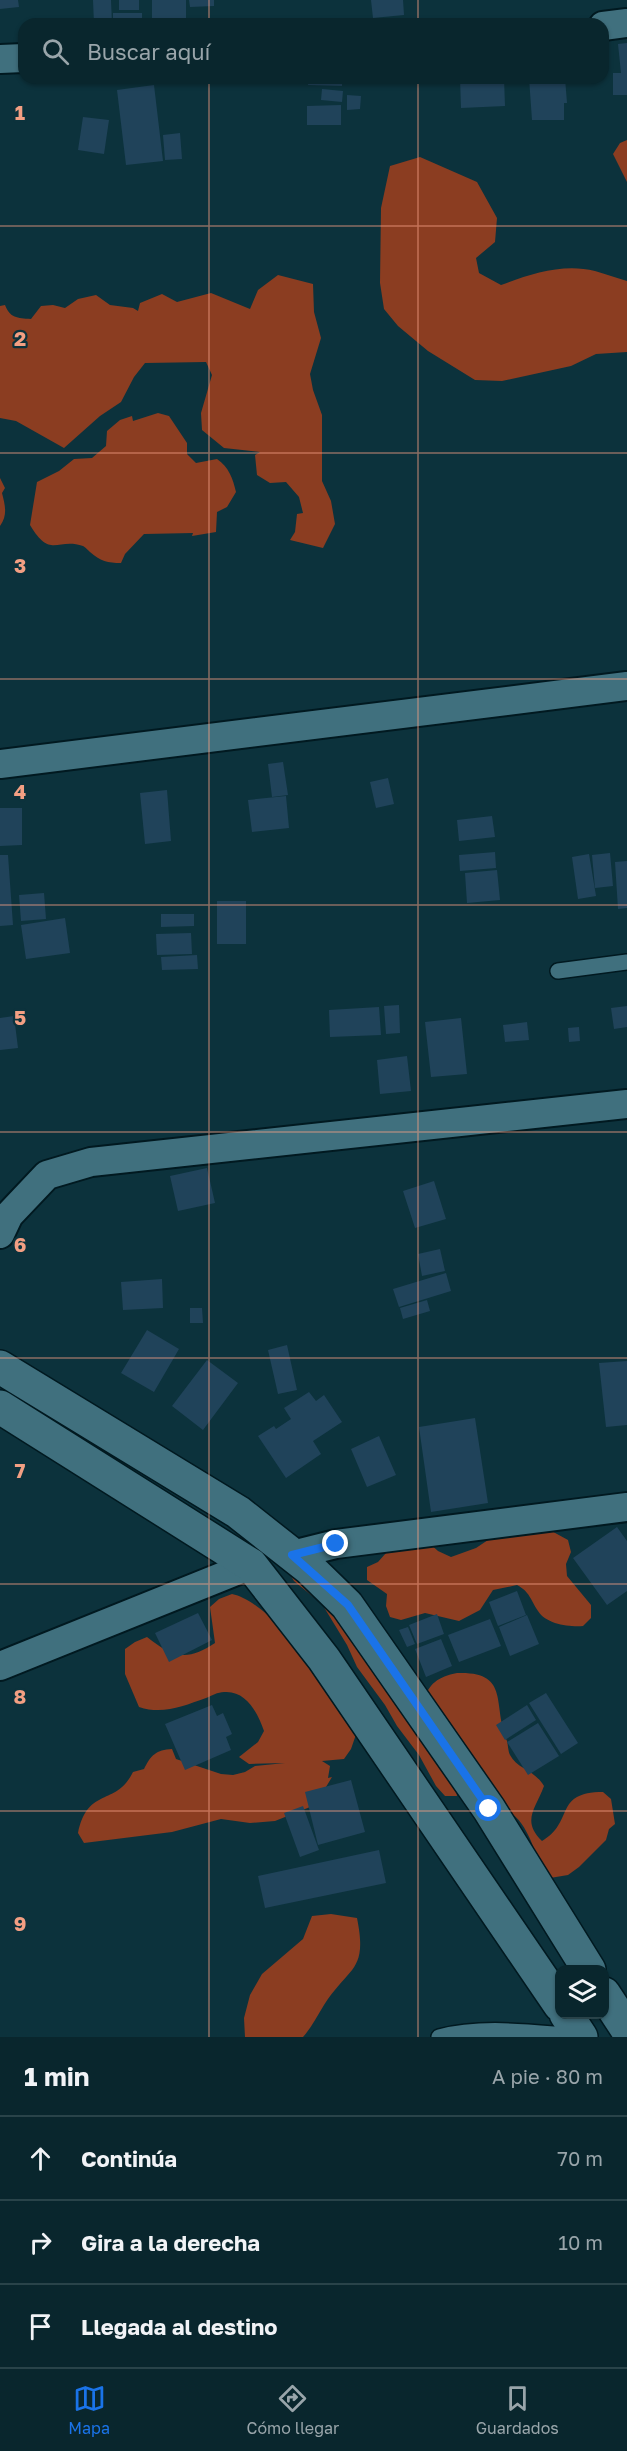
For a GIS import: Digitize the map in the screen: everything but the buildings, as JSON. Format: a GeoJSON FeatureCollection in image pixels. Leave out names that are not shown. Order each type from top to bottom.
{"type":"FeatureCollection","features":[{"type":"Feature","properties":{"kind":"street"},"geometry":{"type":"LineString","coordinates":[[609,25],[627,23]]}},
{"type":"Feature","properties":{"kind":"street"},"geometry":{"type":"LineString","coordinates":[[0,59],[18,58]]}},
{"type":"Feature","properties":{"kind":"street"},"geometry":{"type":"LineString","coordinates":[[0,764],[627,686]]}},
{"type":"Feature","properties":{"kind":"street"},"geometry":{"type":"LineString","coordinates":[[0,1234],[9,1215],[47,1175],[92,1162],[627,1104]]}},
{"type":"Feature","properties":{"kind":"street"},"geometry":{"type":"LineString","coordinates":[[0,1367],[238,1512],[292,1555],[348,1605],[489,1809],[586,1965]]}},
{"type":"Feature","properties":{"kind":"street"},"geometry":{"type":"LineString","coordinates":[[0,1407],[252,1565],[324,1659],[555,1998]]}},
{"type":"Feature","properties":{"kind":"street"},"geometry":{"type":"LineString","coordinates":[[292,1555],[336,1544],[627,1507]]}},
{"type":"Feature","properties":{"kind":"street"},"geometry":{"type":"LineString","coordinates":[[0,1666],[252,1565]]}},
{"type":"Feature","properties":{"kind":"street"},"geometry":{"type":"LineString","coordinates":[[609,2002],[627,2029]]}},
{"type":"Feature","properties":{"kind":"lane"},"geometry":{"type":"LineString","coordinates":[[558,971],[627,962]]}},
{"type":"Feature","properties":{"kind":"lane"},"geometry":{"type":"LineString","coordinates":[[440,2037],[470,2031],[576,2029]]}},
{"type":"Feature","properties":{"kind":"shaded area"},"geometry":{"type":"Polygon","coordinates":[[[627,140],[627,182],[613,154],[620,143],[627,140]]]}},
{"type":"Feature","properties":{"kind":"shaded area"},"geometry":{"type":"Polygon","coordinates":[[[420,157],[477,182],[497,218],[495,242],[476,258],[479,273],[501,285],[547,271],[571,268],[595,271],[627,281],[627,352],[596,354],[571,366],[502,381],[475,380],[428,351],[398,326],[384,309],[380,283],[381,208],[390,166],[420,157]]]}},
{"type":"Feature","properties":{"kind":"shaded area"},"geometry":{"type":"Polygon","coordinates":[[[278,275],[313,284],[314,312],[321,338],[310,374],[322,415],[322,481],[331,501],[335,524],[323,548],[290,540],[295,532],[297,514],[303,513],[299,497],[286,482],[270,483],[257,475],[255,455],[260,452],[224,448],[202,430],[201,413],[212,375],[206,362],[145,363],[134,377],[121,402],[100,416],[64,448],[16,421],[0,418],[0,306],[5,305],[9,313],[15,317],[31,319],[41,306],[53,305],[65,308],[78,299],[96,295],[110,305],[133,308],[138,311],[140,303],[162,294],[177,302],[211,293],[250,309],[258,290],[278,275]]]}},
{"type":"Feature","properties":{"kind":"shaded area"},"geometry":{"type":"Polygon","coordinates":[[[158,413],[169,416],[187,443],[187,454],[196,463],[217,459],[230,474],[236,492],[227,507],[217,512],[216,532],[192,536],[193,533],[144,534],[125,554],[121,563],[101,559],[83,546],[49,545],[43,542],[30,525],[37,482],[59,471],[74,459],[92,458],[106,446],[107,431],[120,420],[132,416],[133,421],[158,413]]]}},
{"type":"Feature","properties":{"kind":"shaded area"},"geometry":{"type":"Polygon","coordinates":[[[0,478],[5,488],[2,493],[5,510],[0,526],[0,478]]]}},
{"type":"Feature","properties":{"kind":"shaded area"},"geometry":{"type":"Polygon","coordinates":[[[546,1528],[568,1540],[571,1552],[566,1564],[567,1576],[591,1605],[591,1618],[583,1626],[564,1625],[546,1619],[527,1593],[517,1585],[493,1590],[480,1610],[459,1621],[425,1613],[401,1620],[390,1617],[386,1606],[387,1594],[367,1580],[367,1567],[378,1562],[394,1544],[429,1543],[438,1551],[451,1557],[476,1548],[497,1534],[546,1528]]]}},
{"type":"Feature","properties":{"kind":"shaded area"},"geometry":{"type":"Polygon","coordinates":[[[298,1563],[438,1765],[455,1784],[457,1796],[445,1796],[436,1786],[419,1755],[357,1667],[347,1645],[322,1604],[294,1581],[288,1571],[298,1563]]]}},
{"type":"Feature","properties":{"kind":"shaded area"},"geometry":{"type":"Polygon","coordinates":[[[232,1594],[248,1600],[283,1629],[360,1723],[351,1749],[344,1759],[322,1761],[330,1766],[328,1778],[332,1777],[310,1807],[275,1821],[250,1823],[221,1819],[172,1832],[84,1843],[78,1833],[88,1809],[95,1802],[119,1790],[133,1772],[144,1769],[149,1760],[158,1752],[172,1749],[176,1759],[221,1774],[233,1775],[255,1766],[285,1763],[249,1764],[239,1757],[258,1742],[264,1731],[255,1710],[239,1695],[222,1692],[165,1710],[148,1709],[139,1707],[125,1674],[125,1649],[147,1637],[164,1649],[180,1655],[196,1653],[215,1643],[210,1607],[219,1599],[232,1594]]]}},
{"type":"Feature","properties":{"kind":"shaded area"},"geometry":{"type":"Polygon","coordinates":[[[457,1673],[474,1674],[493,1684],[510,1755],[517,1764],[536,1776],[544,1786],[531,1821],[532,1827],[542,1841],[552,1833],[570,1802],[577,1797],[587,1793],[603,1792],[611,1799],[615,1824],[609,1829],[606,1840],[568,1875],[544,1879],[525,1829],[512,1814],[504,1809],[423,1702],[428,1690],[435,1682],[457,1673]]]}},
{"type":"Feature","properties":{"kind":"shaded area"},"geometry":{"type":"Polygon","coordinates":[[[331,1914],[357,1918],[360,1949],[354,1967],[333,1992],[303,2037],[245,2037],[244,2018],[250,1995],[262,1974],[303,1939],[312,1916],[331,1914]]]}},
{"type":"Feature","properties":{"kind":"route"},"geometry":{"type":"LineString","coordinates":[[336,1544],[292,1555],[348,1605],[489,1809]]}}]}
